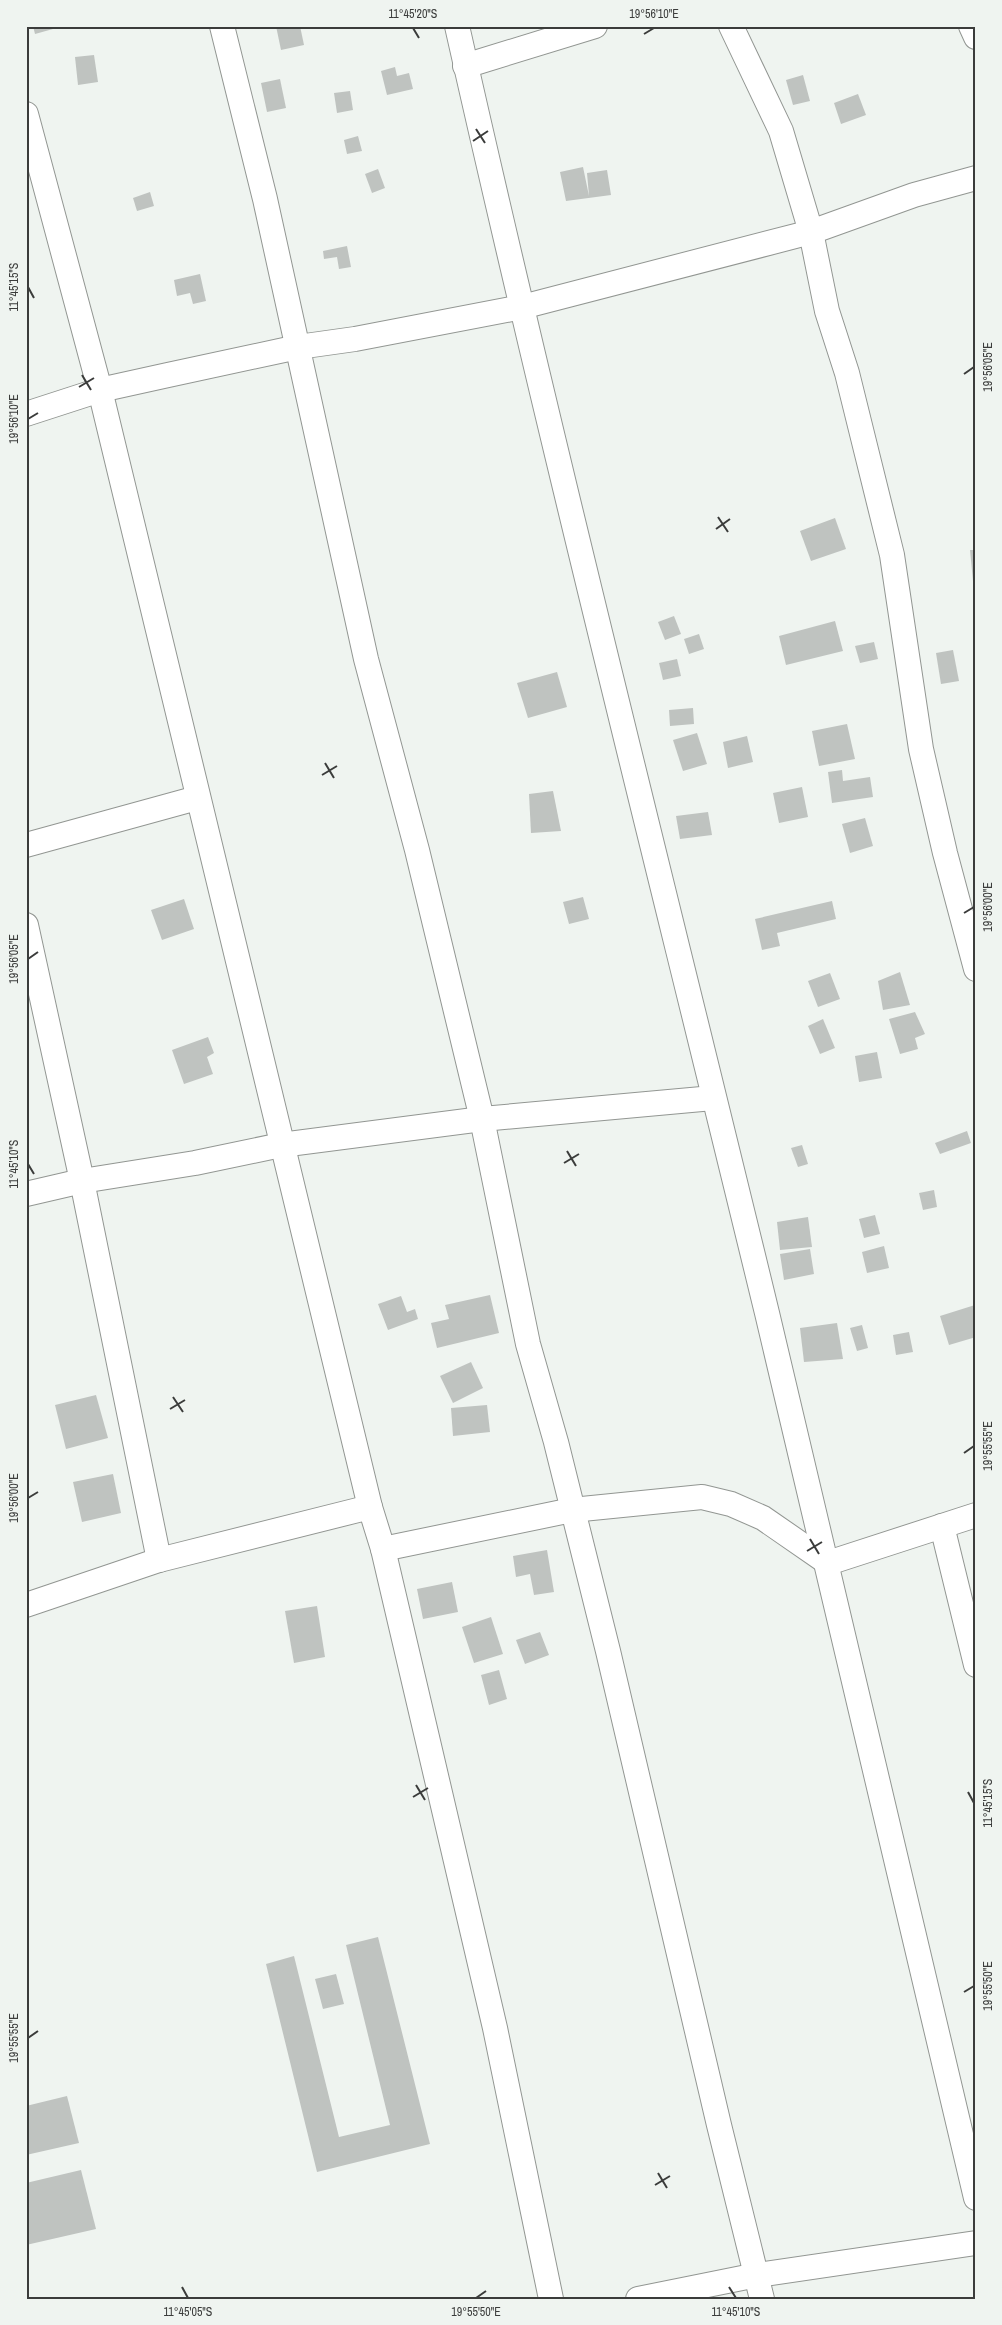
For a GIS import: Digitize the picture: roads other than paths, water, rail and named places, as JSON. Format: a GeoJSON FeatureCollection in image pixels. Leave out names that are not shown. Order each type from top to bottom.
{"type":"FeatureCollection","features":[{"type":"Feature","properties":{"kind":"street"},"geometry":{"type":"LineString","coordinates":[[222,26],[265,199],[366,659],[417,850],[482,1119],[502,1227],[528,1344],[556,1442],[608,1651],[719,2125],[762,2299]]}},
{"type":"Feature","properties":{"kind":"street"},"geometry":{"type":"LineString","coordinates":[[456,26],[522,307],[673,924],[713,1098],[828,1563],[877,1783],[976,2198]]}},
{"type":"Feature","properties":{"kind":"street"},"geometry":{"type":"LineString","coordinates":[[465,66],[595,26]]}},
{"type":"Feature","properties":{"kind":"street"},"geometry":{"type":"LineString","coordinates":[[731,26],[781,131],[811,232],[827,311],[847,373],[892,555],[921,750],[945,853],[976,970]]}},
{"type":"Feature","properties":{"kind":"street"},"geometry":{"type":"LineString","coordinates":[[971,26],[976,37]]}},
{"type":"Feature","properties":{"kind":"street"},"geometry":{"type":"LineString","coordinates":[[26,114],[100,390],[197,798],[370,1507],[383,1549],[495,2028],[551,2299]]}},
{"type":"Feature","properties":{"kind":"street"},"geometry":{"type":"LineString","coordinates":[[26,414],[100,390],[298,347],[355,339],[522,307],[811,232],[914,195],[976,178]]}},
{"type":"Feature","properties":{"kind":"street"},"geometry":{"type":"LineString","coordinates":[[26,845],[197,798]]}},
{"type":"Feature","properties":{"kind":"street"},"geometry":{"type":"LineString","coordinates":[[26,926],[82,1181],[159,1560]]}},
{"type":"Feature","properties":{"kind":"street"},"geometry":{"type":"LineString","coordinates":[[26,1194],[82,1181],[195,1163],[282,1145],[482,1119],[713,1098]]}},
{"type":"Feature","properties":{"kind":"street"},"geometry":{"type":"LineString","coordinates":[[383,1549],[572,1510],[702,1497],[731,1504],[763,1518],[828,1563]]}},
{"type":"Feature","properties":{"kind":"street"},"geometry":{"type":"LineString","coordinates":[[26,1605],[159,1560],[370,1507]]}},
{"type":"Feature","properties":{"kind":"street"},"geometry":{"type":"LineString","coordinates":[[828,1563],[976,1515]]}},
{"type":"Feature","properties":{"kind":"street"},"geometry":{"type":"LineString","coordinates":[[942,1526],[976,1665]]}},
{"type":"Feature","properties":{"kind":"street"},"geometry":{"type":"LineString","coordinates":[[638,2299],[757,2275],[976,2244]]}}]}
